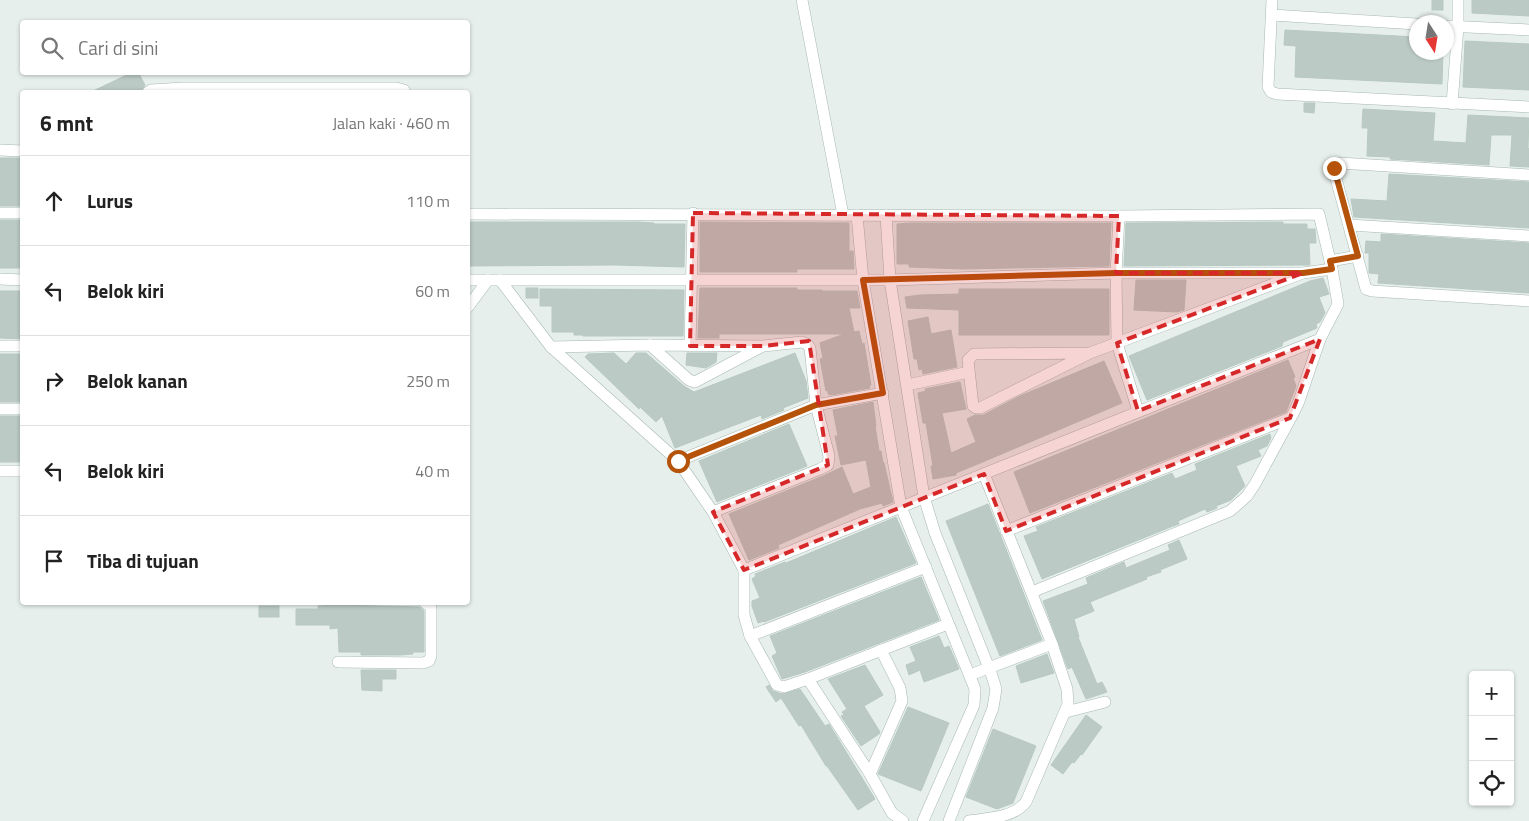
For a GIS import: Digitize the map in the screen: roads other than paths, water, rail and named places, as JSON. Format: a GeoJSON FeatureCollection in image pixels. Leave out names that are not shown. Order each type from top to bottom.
{"type":"FeatureCollection","features":[{"type":"Feature","properties":{"kind":"street"},"geometry":{"type":"LineString","coordinates":[[802,0],[843,215]]}},
{"type":"Feature","properties":{"kind":"street"},"geometry":{"type":"LineString","coordinates":[[1272,0],[1268,87],[1270,92],[1287,95],[1529,107]]}},
{"type":"Feature","properties":{"kind":"street"},"geometry":{"type":"LineString","coordinates":[[1454,17],[1458,0]]}},
{"type":"Feature","properties":{"kind":"street"},"geometry":{"type":"LineString","coordinates":[[1272,15],[1409,24]]}},
{"type":"Feature","properties":{"kind":"street"},"geometry":{"type":"LineString","coordinates":[[1454,26],[1529,30]]}},
{"type":"Feature","properties":{"kind":"street"},"geometry":{"type":"LineString","coordinates":[[1452,60],[1452,104]]}},
{"type":"Feature","properties":{"kind":"street"},"geometry":{"type":"LineString","coordinates":[[166,90],[183,88],[396,88],[404,90]]}},
{"type":"Feature","properties":{"kind":"street"},"geometry":{"type":"LineString","coordinates":[[0,150],[20,150]]}},
{"type":"Feature","properties":{"kind":"street"},"geometry":{"type":"LineString","coordinates":[[1032,592],[1230,512],[1247,496],[1299,401],[1320,339],[1338,304],[1341,261],[1349,225],[1334,171],[1336,166],[1340,163],[1529,175]]}},
{"type":"Feature","properties":{"kind":"street"},"geometry":{"type":"LineString","coordinates":[[0,213],[20,213]]}},
{"type":"Feature","properties":{"kind":"street"},"geometry":{"type":"LineString","coordinates":[[690,346],[693,213]]}},
{"type":"Feature","properties":{"kind":"street"},"geometry":{"type":"LineString","coordinates":[[470,214],[693,213],[1118,216],[1317,213],[1341,261],[1366,289],[1372,291],[1529,301]]}},
{"type":"Feature","properties":{"kind":"street"},"geometry":{"type":"LineString","coordinates":[[857,215],[863,280],[901,507],[975,689],[974,705],[923,821]]}},
{"type":"Feature","properties":{"kind":"street"},"geometry":{"type":"LineString","coordinates":[[886,215],[890,280],[924,497],[935,533],[996,689],[993,708],[949,821]]}},
{"type":"Feature","properties":{"kind":"street"},"geometry":{"type":"LineString","coordinates":[[1118,216],[1116,273],[1117,343],[1138,411]]}},
{"type":"Feature","properties":{"kind":"street"},"geometry":{"type":"LineString","coordinates":[[1349,225],[1529,236]]}},
{"type":"Feature","properties":{"kind":"street"},"geometry":{"type":"LineString","coordinates":[[1090,353],[974,354],[968,360],[973,406],[980,408],[1090,353],[1303,273],[1341,261]]}},
{"type":"Feature","properties":{"kind":"street"},"geometry":{"type":"LineString","coordinates":[[470,280],[890,280],[1116,273],[1303,273]]}},
{"type":"Feature","properties":{"kind":"street"},"geometry":{"type":"LineString","coordinates":[[0,280],[20,280]]}},
{"type":"Feature","properties":{"kind":"street"},"geometry":{"type":"LineString","coordinates":[[470,306],[494,280]]}},
{"type":"Feature","properties":{"kind":"street"},"geometry":{"type":"LineString","coordinates":[[494,280],[552,347],[678,461],[713,512],[744,570],[744,615],[750,636],[777,685],[780,687],[808,679],[948,624]]}},
{"type":"Feature","properties":{"kind":"street"},"geometry":{"type":"LineString","coordinates":[[744,570],[1320,339]]}},
{"type":"Feature","properties":{"kind":"street"},"geometry":{"type":"LineString","coordinates":[[552,347],[650,345],[763,346],[802,342],[807,344],[810,348],[816,405],[829,456],[828,464],[820,469],[713,512]]}},
{"type":"Feature","properties":{"kind":"street"},"geometry":{"type":"LineString","coordinates":[[650,345],[689,380],[695,382],[763,346]]}},
{"type":"Feature","properties":{"kind":"street"},"geometry":{"type":"LineString","coordinates":[[0,346],[20,346]]}},
{"type":"Feature","properties":{"kind":"street"},"geometry":{"type":"LineString","coordinates":[[907,385],[969,372]]}},
{"type":"Feature","properties":{"kind":"street"},"geometry":{"type":"LineString","coordinates":[[678,461],[816,405],[883,393]]}},
{"type":"Feature","properties":{"kind":"street"},"geometry":{"type":"LineString","coordinates":[[0,409],[20,409]]}},
{"type":"Feature","properties":{"kind":"street"},"geometry":{"type":"LineString","coordinates":[[1006,531],[1290,418]]}},
{"type":"Feature","properties":{"kind":"street"},"geometry":{"type":"LineString","coordinates":[[0,471],[20,471]]}},
{"type":"Feature","properties":{"kind":"street"},"geometry":{"type":"LineString","coordinates":[[969,821],[1012,814],[1026,802],[1068,704],[1067,689],[1052,644],[984,474]]}},
{"type":"Feature","properties":{"kind":"street"},"geometry":{"type":"LineString","coordinates":[[750,636],[926,567]]}},
{"type":"Feature","properties":{"kind":"street"},"geometry":{"type":"LineString","coordinates":[[338,662],[423,663],[429,661],[431,656],[431,607],[428,605]]}},
{"type":"Feature","properties":{"kind":"street"},"geometry":{"type":"LineString","coordinates":[[970,674],[1052,644]]}},
{"type":"Feature","properties":{"kind":"street"},"geometry":{"type":"LineString","coordinates":[[870,774],[902,701],[900,688],[881,650]]}},
{"type":"Feature","properties":{"kind":"street"},"geometry":{"type":"LineString","coordinates":[[808,679],[870,774],[892,813],[903,821]]}},
{"type":"Feature","properties":{"kind":"street"},"geometry":{"type":"LineString","coordinates":[[1066,712],[1105,702]]}}]}
